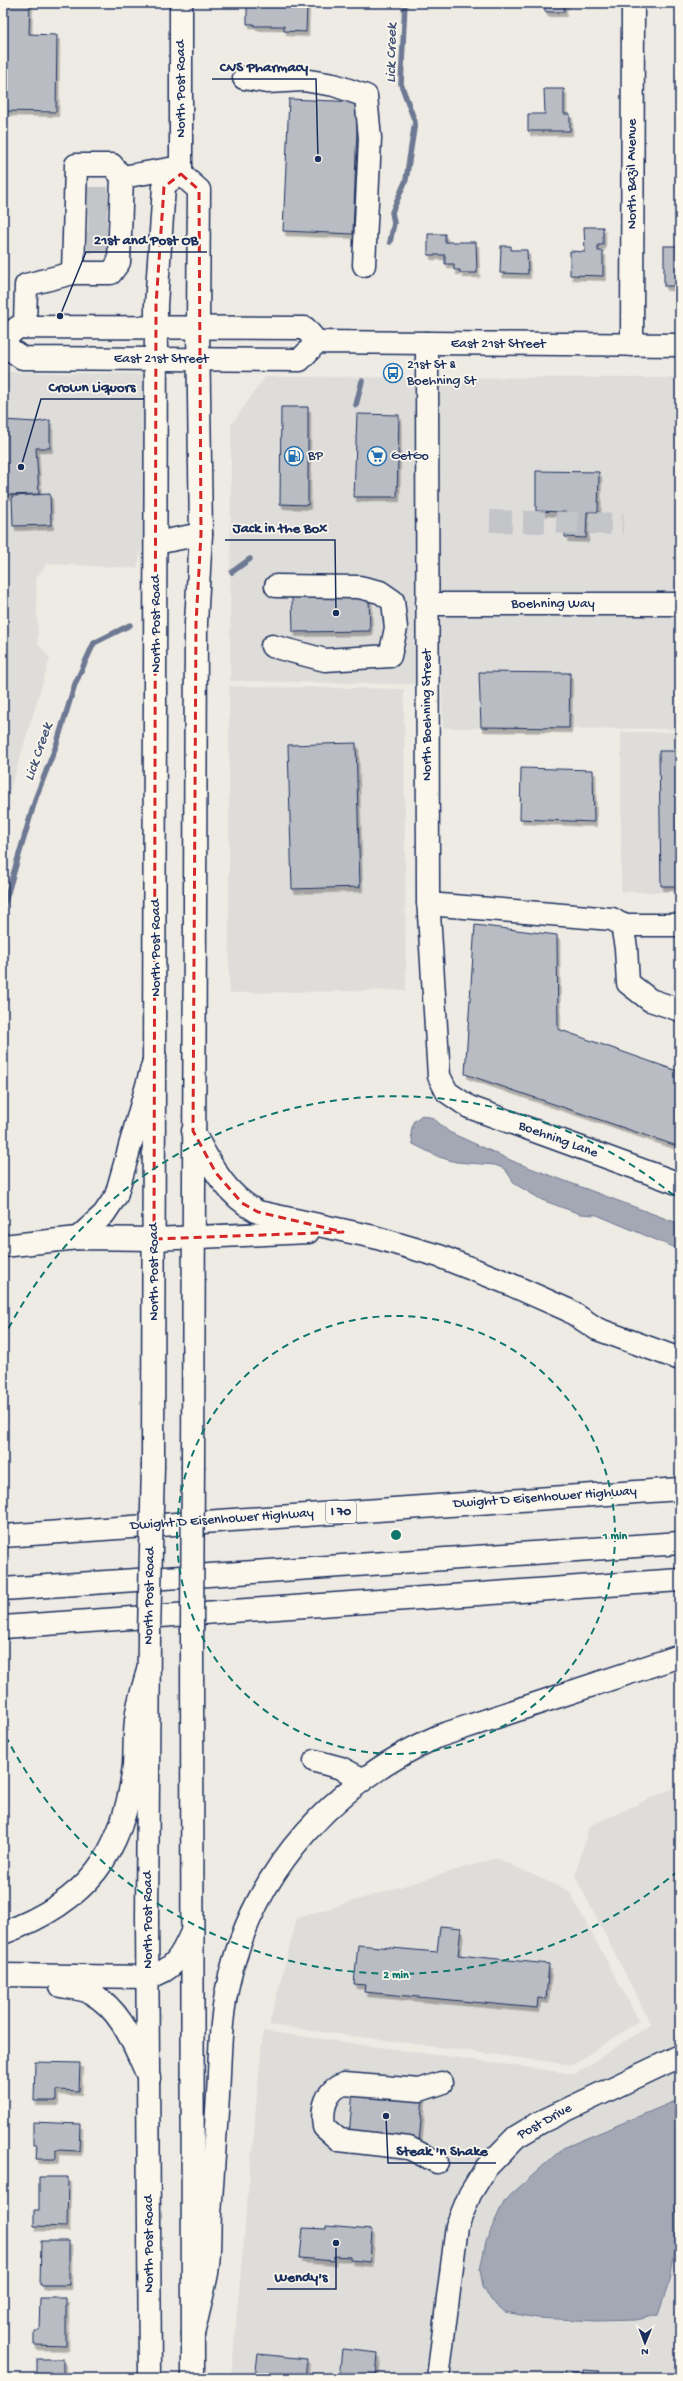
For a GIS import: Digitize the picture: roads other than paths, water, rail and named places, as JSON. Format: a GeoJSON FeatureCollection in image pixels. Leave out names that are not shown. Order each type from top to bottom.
{"type":"FeatureCollection","features":[{"type":"Feature","properties":{"kind":"main road","name":"North Post Road"},"geometry":{"type":"LineString","coordinates":[[150,2378],[148,1634],[153,1464],[156,305],[164,187],[181,170],[181,3]]}},
{"type":"Feature","properties":{"kind":"main road","name":"North Bazil Avenue"},"geometry":{"type":"LineString","coordinates":[[632,345],[633,3]]}},
{"type":"Feature","properties":{"kind":"main road"},"geometry":{"type":"LineString","coordinates":[[244,78],[267,82],[303,80],[334,85],[366,96],[370,138],[364,265]]}},
{"type":"Feature","properties":{"kind":"main road"},"geometry":{"type":"LineString","coordinates":[[103,194],[181,170],[199,190],[198,358],[201,534],[196,623],[193,1131],[193,2378]]}},
{"type":"Feature","properties":{"kind":"main road"},"geometry":{"type":"LineString","coordinates":[[73,273],[97,242],[98,220],[103,194]]}},
{"type":"Feature","properties":{"kind":"main road"},"geometry":{"type":"LineString","coordinates":[[97,242],[98,220],[103,194]]}},
{"type":"Feature","properties":{"kind":"main road"},"geometry":{"type":"LineString","coordinates":[[25,327],[26,285],[73,273],[110,273],[119,262],[97,242]]}},
{"type":"Feature","properties":{"kind":"main road"},"geometry":{"type":"LineString","coordinates":[[3,340],[18,327],[198,327],[305,328],[317,342]]}},
{"type":"Feature","properties":{"kind":"main road","name":"East 21st Street"},"geometry":{"type":"LineString","coordinates":[[3,344],[22,358],[198,358],[300,360],[317,342],[680,345]]}},
{"type":"Feature","properties":{"kind":"main road","name":"North Boehning Street"},"geometry":{"type":"LineString","coordinates":[[427,343],[428,904],[437,1067],[443,1086]]}},
{"type":"Feature","properties":{"kind":"main road"},"geometry":{"type":"LineString","coordinates":[[156,543],[201,534]]}},
{"type":"Feature","properties":{"kind":"main road"},"geometry":{"type":"LineString","coordinates":[[272,646],[325,660],[390,656],[396,628],[393,601],[380,592],[359,587],[276,586]]}},
{"type":"Feature","properties":{"kind":"main road","name":"Boehning Way"},"geometry":{"type":"LineString","coordinates":[[427,604],[679,604]]}},
{"type":"Feature","properties":{"kind":"main road"},"geometry":{"type":"LineString","coordinates":[[428,904],[612,919],[622,925],[680,925]]}},
{"type":"Feature","properties":{"kind":"main road"},"geometry":{"type":"LineString","coordinates":[[622,925],[626,948],[628,983],[650,1000],[680,1010]]}},
{"type":"Feature","properties":{"kind":"main road"},"geometry":{"type":"LineString","coordinates":[[78,1238],[104,1214],[116,1196],[155,1057]]}},
{"type":"Feature","properties":{"kind":"main road","name":"Boehning Lane"},"geometry":{"type":"LineString","coordinates":[[443,1086],[454,1099],[469,1107],[680,1184]]}},
{"type":"Feature","properties":{"kind":"main road"},"geometry":{"type":"LineString","coordinates":[[193,1131],[216,1173],[242,1203],[258,1212],[343,1232],[374,1237],[471,1268],[568,1310],[597,1329],[680,1360]]}},
{"type":"Feature","properties":{"kind":"main road"},"geometry":{"type":"LineString","coordinates":[[3,1246],[78,1238],[154,1239],[258,1233],[343,1232]]}},
{"type":"Feature","properties":{"kind":"main road","name":"Dwight D Eisenhower Highway"},"geometry":{"type":"LineString","coordinates":[[3,1536],[680,1489]]}},
{"type":"Feature","properties":{"kind":"main road"},"geometry":{"type":"LineString","coordinates":[[3,1589],[680,1543]]}},
{"type":"Feature","properties":{"kind":"main road"},"geometry":{"type":"LineString","coordinates":[[3,1627],[680,1580]]}},
{"type":"Feature","properties":{"kind":"main road"},"geometry":{"type":"LineString","coordinates":[[193,2334],[207,2272],[220,2059],[226,1999],[235,1958],[252,1913],[286,1855],[320,1815],[362,1779],[383,1765],[439,1736],[680,1656]]}},
{"type":"Feature","properties":{"kind":"main road"},"geometry":{"type":"LineString","coordinates":[[3,1933],[28,1924],[57,1908],[78,1891],[96,1873],[115,1842],[125,1810],[134,1766],[137,1713],[148,1669]]}},
{"type":"Feature","properties":{"kind":"main road"},"geometry":{"type":"LineString","coordinates":[[315,1760],[341,1768],[362,1779]]}},
{"type":"Feature","properties":{"kind":"main road"},"geometry":{"type":"LineString","coordinates":[[11,1976],[148,1977],[160,1974],[176,1963],[192,1932]]}},
{"type":"Feature","properties":{"kind":"main road"},"geometry":{"type":"LineString","coordinates":[[11,1976],[89,1992],[112,2008],[126,2029],[148,2078]]}},
{"type":"Feature","properties":{"kind":"main road","name":"Post Drive"},"geometry":{"type":"LineString","coordinates":[[438,2378],[457,2226],[470,2194],[486,2168],[516,2137],[541,2122],[680,2056]]}},
{"type":"Feature","properties":{"kind":"main road"},"geometry":{"type":"LineString","coordinates":[[437,2162],[409,2148],[339,2140],[324,2127],[323,2112],[327,2097],[331,2091],[344,2084],[420,2090],[441,2083]]}},
{"type":"Feature","properties":{"kind":"waterway","name":"Lick Creek"},"geometry":{"type":"LineString","coordinates":[[390,242],[394,223],[392,212],[406,180],[415,122],[401,84],[405,3]]}},
{"type":"Feature","properties":{"kind":"waterway","name":"Lick Creek"},"geometry":{"type":"LineString","coordinates":[[356,405],[362,381]]}},
{"type":"Feature","properties":{"kind":"waterway","name":"Lick Creek"},"geometry":{"type":"LineString","coordinates":[[232,572],[250,559]]}},
{"type":"Feature","properties":{"kind":"waterway","name":"Lick Creek"},"geometry":{"type":"LineString","coordinates":[[3,909],[36,797],[56,746],[75,684],[94,643],[130,625]]}},
{"type":"Feature","properties":{"kind":"tunnel"},"geometry":{"type":"LineString","coordinates":[[88,198],[108,198]]}},
{"type":"Feature","properties":{"kind":"tunnel"},"geometry":{"type":"LineString","coordinates":[[88,220],[107,220]]}},
{"type":"Feature","properties":{"kind":"tunnel"},"geometry":{"type":"LineString","coordinates":[[87,242],[107,242]]}},
{"type":"Feature","properties":{"kind":"tunnel"},"geometry":{"type":"LineString","coordinates":[[490,521],[623,524]]}},
{"type":"Feature","properties":{"kind":"place","name":"CVS Pharmacy"},"geometry":{"type":"Point","coordinates":[318,159]}},
{"type":"Feature","properties":{"kind":"place","name":"21st and Post OB"},"geometry":{"type":"Point","coordinates":[60,316]}},
{"type":"Feature","properties":{"kind":"place","name":"21st St & Boehning St"},"geometry":{"type":"Point","coordinates":[393,373]}},
{"type":"Feature","properties":{"kind":"place","name":"BP"},"geometry":{"type":"Point","coordinates":[294,456]}},
{"type":"Feature","properties":{"kind":"place","name":"GetGo"},"geometry":{"type":"Point","coordinates":[377,456]}},
{"type":"Feature","properties":{"kind":"place","name":"Crown Liquors"},"geometry":{"type":"Point","coordinates":[21,467]}},
{"type":"Feature","properties":{"kind":"place","name":"Jack in the Box"},"geometry":{"type":"Point","coordinates":[336,613]}},
{"type":"Feature","properties":{"kind":"place","name":"Steak 'n Shake"},"geometry":{"type":"Point","coordinates":[386,2116]}},
{"type":"Feature","properties":{"kind":"place","name":"Wendy's"},"geometry":{"type":"Point","coordinates":[336,2243]}}]}
